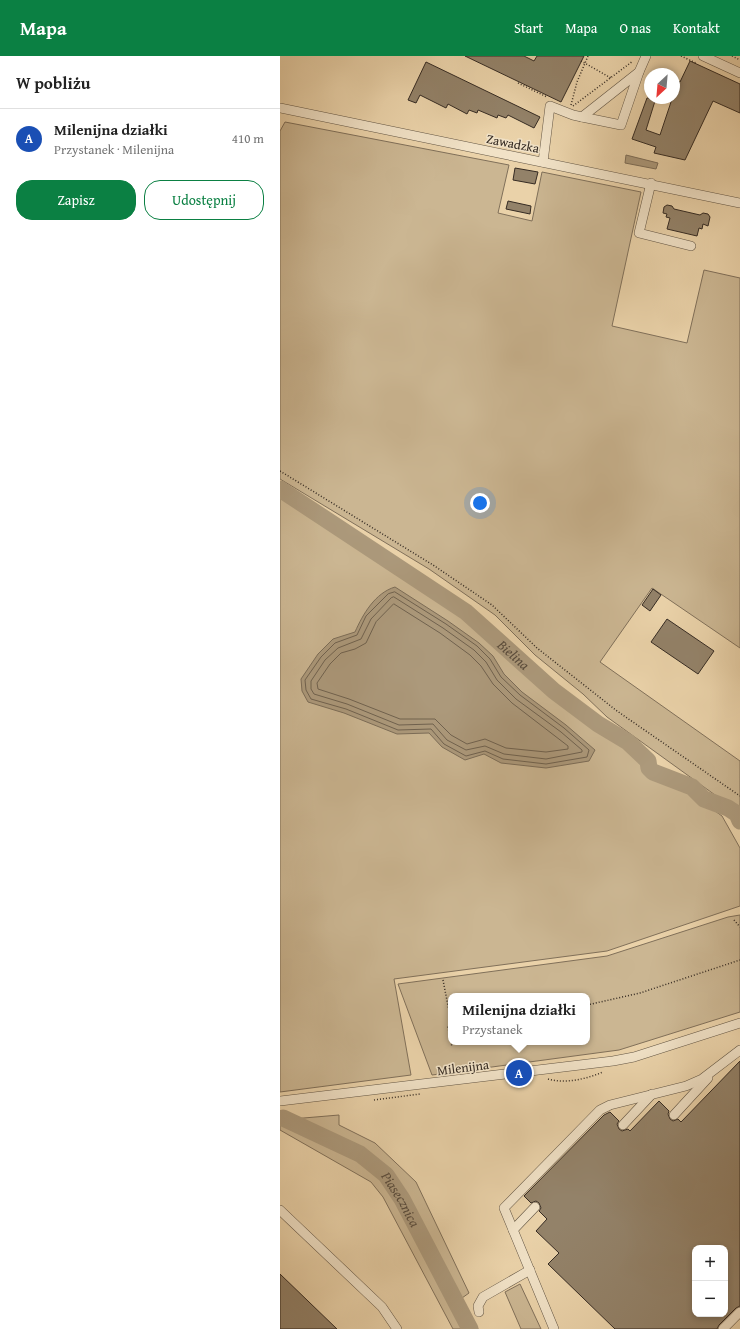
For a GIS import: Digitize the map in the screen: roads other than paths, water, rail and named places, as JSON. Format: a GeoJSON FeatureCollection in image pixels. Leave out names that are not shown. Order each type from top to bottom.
{"type":"FeatureCollection","features":[{"type":"Feature","properties":{"kind":"street"},"geometry":{"type":"LineString","coordinates":[[702,56],[740,73]]}},
{"type":"Feature","properties":{"kind":"street"},"geometry":{"type":"LineString","coordinates":[[542,162],[550,106],[573,115],[621,125],[639,72],[642,57]]}},
{"type":"Feature","properties":{"kind":"street"},"geometry":{"type":"LineString","coordinates":[[582,117],[639,72]]}},
{"type":"Feature","properties":{"kind":"street","name":"Zawadzka"},"geometry":{"type":"LineString","coordinates":[[280,108],[651,183],[740,203]]}},
{"type":"Feature","properties":{"kind":"street"},"geometry":{"type":"LineString","coordinates":[[651,183],[639,233],[691,246]]}},
{"type":"Feature","properties":{"kind":"street","name":"Milenijna"},"geometry":{"type":"LineString","coordinates":[[280,1101],[613,1061],[634,1057],[740,1023]]}},
{"type":"Feature","properties":{"kind":"street"},"geometry":{"type":"LineString","coordinates":[[554,1329],[504,1208],[600,1110],[610,1105],[686,1086],[702,1079],[740,1050]]}},
{"type":"Feature","properties":{"kind":"street"},"geometry":{"type":"LineString","coordinates":[[674,1115],[720,1065]]}},
{"type":"Feature","properties":{"kind":"street"},"geometry":{"type":"LineString","coordinates":[[623,1125],[652,1094]]}},
{"type":"Feature","properties":{"kind":"street"},"geometry":{"type":"LineString","coordinates":[[513,1230],[535,1207]]}},
{"type":"Feature","properties":{"kind":"street"},"geometry":{"type":"LineString","coordinates":[[280,1210],[382,1307],[397,1329]]}},
{"type":"Feature","properties":{"kind":"street"},"geometry":{"type":"LineString","coordinates":[[479,1312],[478,1306],[483,1297],[530,1270]]}},
{"type":"Feature","properties":{"kind":"street"},"geometry":{"type":"LineString","coordinates":[[723,1329],[740,1312]]}},
{"type":"Feature","properties":{"kind":"water"},"geometry":{"type":"Polygon","coordinates":[[[626,155],[658,163],[656,169],[625,163],[626,155]]]}},
{"type":"Feature","properties":{"kind":"water"},"geometry":{"type":"Polygon","coordinates":[[[395,587],[479,643],[493,656],[504,674],[522,692],[566,725],[595,750],[589,761],[546,768],[501,763],[484,754],[465,760],[442,747],[429,733],[397,734],[344,713],[308,702],[302,691],[301,679],[318,654],[333,639],[355,632],[370,605],[381,594],[395,587]]]}},
{"type":"Feature","properties":{"kind":"waterway","name":"Bielina"},"geometry":{"type":"LineString","coordinates":[[280,489],[466,612],[554,691],[598,724],[628,742],[648,761],[649,768],[653,772],[692,787],[704,799],[728,808],[737,814],[740,821]]}},
{"type":"Feature","properties":{"kind":"waterway","name":"Piasecznica"},"geometry":{"type":"LineString","coordinates":[[283,1118],[360,1154],[386,1175],[402,1199],[470,1329]]}},
{"type":"Feature","properties":{"kind":"place","name":"Milenijna działki"},"geometry":{"type":"Point","coordinates":[519,1073]}}]}
